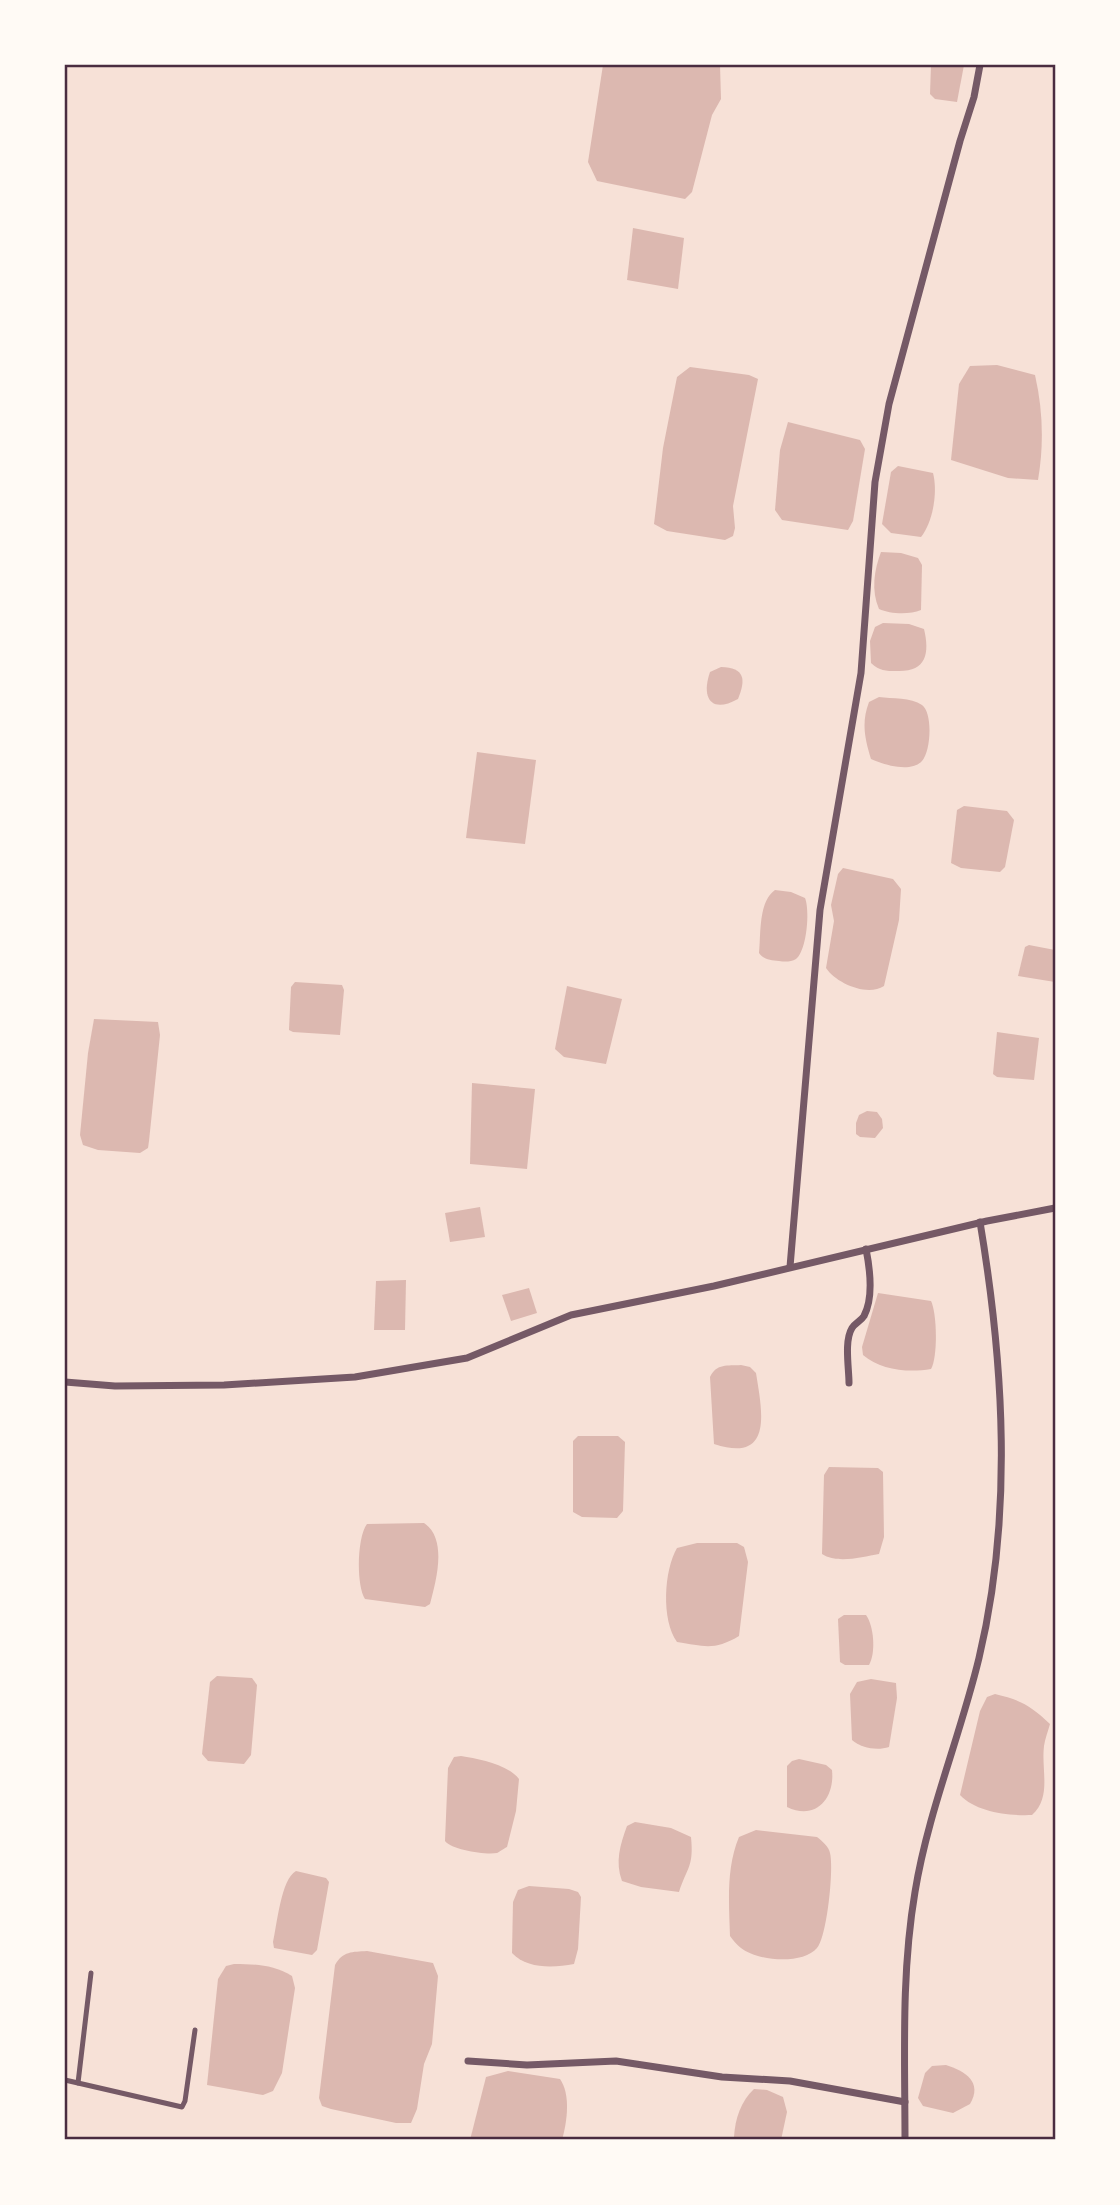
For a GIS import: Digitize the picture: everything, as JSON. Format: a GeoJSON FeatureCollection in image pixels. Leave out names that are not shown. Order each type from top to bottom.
{"type":"FeatureCollection","features":[{"type":"Feature","properties":{"kind":"street"},"geometry":{"type":"LineString","coordinates":[[790,1267],[820,910],[861,673],[875,482],[890,404],[974,97],[980,65]]}},
{"type":"Feature","properties":{"kind":"street"},"geometry":{"type":"LineString","coordinates":[[65,1382],[115,1386],[224,1385],[355,1377],[467,1358],[571,1315],[714,1286],[980,1222],[1055,1208]]}},
{"type":"Feature","properties":{"kind":"street"},"geometry":{"type":"LineString","coordinates":[[905,2140],[906,1984],[915,1893],[928,1834],[978,1660],[989,1613],[996,1553],[1001,1472],[999,1373],[980,1222]]}},
{"type":"Feature","properties":{"kind":"street"},"geometry":{"type":"LineString","coordinates":[[849,1383],[848,1343],[852,1328],[863,1318],[867,1306],[869,1265],[866,1249]]}},
{"type":"Feature","properties":{"kind":"street"},"geometry":{"type":"LineString","coordinates":[[468,2061],[527,2065],[616,2061],[722,2077],[790,2081],[905,2102]]}},
{"type":"Feature","properties":{"kind":"lane"},"geometry":{"type":"LineString","coordinates":[[78,2083],[91,1973]]}},
{"type":"Feature","properties":{"kind":"lane"},"geometry":{"type":"LineString","coordinates":[[65,2080],[182,2107],[195,2030]]}},
{"type":"Feature","properties":{"kind":"shaded area"},"geometry":{"type":"Polygon","coordinates":[[[603,65],[720,65],[721,99],[712,115],[692,192],[685,199],[597,181],[588,162],[603,65]]]}},
{"type":"Feature","properties":{"kind":"shaded area"},"geometry":{"type":"Polygon","coordinates":[[[931,65],[964,65],[957,102],[935,99],[930,94],[931,65]]]}},
{"type":"Feature","properties":{"kind":"shaded area"},"geometry":{"type":"Polygon","coordinates":[[[633,228],[684,238],[678,289],[627,280],[633,228]]]}},
{"type":"Feature","properties":{"kind":"shaded area"},"geometry":{"type":"Polygon","coordinates":[[[997,365],[1035,375],[1042,428],[1038,480],[1008,478],[951,460],[959,384],[970,366],[997,365]]]}},
{"type":"Feature","properties":{"kind":"shaded area"},"geometry":{"type":"Polygon","coordinates":[[[690,367],[749,375],[758,379],[733,506],[735,528],[733,536],[725,540],[667,531],[654,524],[663,448],[677,377],[690,367]]]}},
{"type":"Feature","properties":{"kind":"shaded area"},"geometry":{"type":"Polygon","coordinates":[[[788,422],[860,440],[865,449],[853,521],[848,530],[782,520],[775,510],[780,450],[788,422]]]}},
{"type":"Feature","properties":{"kind":"shaded area"},"geometry":{"type":"Polygon","coordinates":[[[898,466],[933,473],[933,506],[929,523],[921,537],[891,533],[882,524],[891,472],[898,466]]]}},
{"type":"Feature","properties":{"kind":"shaded area"},"geometry":{"type":"Polygon","coordinates":[[[881,552],[901,553],[918,558],[922,565],[921,610],[900,613],[879,609],[874,580],[881,552]]]}},
{"type":"Feature","properties":{"kind":"shaded area"},"geometry":{"type":"Polygon","coordinates":[[[883,623],[909,624],[924,629],[926,654],[920,665],[907,671],[889,671],[871,663],[870,641],[875,627],[883,623]]]}},
{"type":"Feature","properties":{"kind":"shaded area"},"geometry":{"type":"Polygon","coordinates":[[[721,667],[739,672],[742,686],[738,699],[721,705],[711,701],[707,689],[710,672],[721,667]]]}},
{"type":"Feature","properties":{"kind":"shaded area"},"geometry":{"type":"Polygon","coordinates":[[[879,697],[912,701],[926,709],[929,741],[925,756],[917,765],[897,767],[871,759],[865,717],[869,702],[879,697]]]}},
{"type":"Feature","properties":{"kind":"shaded area"},"geometry":{"type":"Polygon","coordinates":[[[477,752],[536,760],[525,844],[466,838],[477,752]]]}},
{"type":"Feature","properties":{"kind":"shaded area"},"geometry":{"type":"Polygon","coordinates":[[[964,806],[1007,811],[1014,820],[1005,867],[1000,872],[961,868],[951,863],[957,810],[964,806]]]}},
{"type":"Feature","properties":{"kind":"shaded area"},"geometry":{"type":"Polygon","coordinates":[[[843,868],[893,879],[901,889],[899,920],[884,986],[877,989],[852,987],[837,979],[826,968],[834,921],[831,905],[838,874],[843,868]]]}},
{"type":"Feature","properties":{"kind":"shaded area"},"geometry":{"type":"Polygon","coordinates":[[[775,890],[791,892],[805,898],[807,920],[803,947],[796,959],[790,961],[768,959],[759,953],[763,910],[775,890]]]}},
{"type":"Feature","properties":{"kind":"shaded area"},"geometry":{"type":"Polygon","coordinates":[[[1029,945],[1055,950],[1055,982],[1018,976],[1025,947],[1029,945]]]}},
{"type":"Feature","properties":{"kind":"shaded area"},"geometry":{"type":"Polygon","coordinates":[[[295,982],[342,985],[344,990],[340,1035],[289,1030],[291,987],[295,982]]]}},
{"type":"Feature","properties":{"kind":"shaded area"},"geometry":{"type":"Polygon","coordinates":[[[567,986],[622,999],[606,1064],[564,1057],[555,1049],[567,986]]]}},
{"type":"Feature","properties":{"kind":"shaded area"},"geometry":{"type":"Polygon","coordinates":[[[94,1019],[158,1022],[160,1035],[149,1141],[148,1148],[140,1153],[98,1150],[83,1145],[80,1135],[94,1019]]]}},
{"type":"Feature","properties":{"kind":"shaded area"},"geometry":{"type":"Polygon","coordinates":[[[997,1032],[1039,1038],[1034,1080],[997,1077],[993,1074],[997,1032]]]}},
{"type":"Feature","properties":{"kind":"shaded area"},"geometry":{"type":"Polygon","coordinates":[[[472,1083],[535,1089],[527,1169],[470,1164],[472,1083]]]}},
{"type":"Feature","properties":{"kind":"shaded area"},"geometry":{"type":"Polygon","coordinates":[[[867,1111],[877,1112],[882,1119],[883,1128],[875,1138],[860,1137],[856,1134],[859,1115],[867,1111]]]}},
{"type":"Feature","properties":{"kind":"shaded area"},"geometry":{"type":"Polygon","coordinates":[[[480,1207],[485,1237],[450,1242],[445,1213],[480,1207]]]}},
{"type":"Feature","properties":{"kind":"shaded area"},"geometry":{"type":"Polygon","coordinates":[[[406,1280],[405,1330],[374,1330],[376,1281],[406,1280]]]}},
{"type":"Feature","properties":{"kind":"shaded area"},"geometry":{"type":"Polygon","coordinates":[[[529,1288],[537,1313],[511,1321],[502,1295],[529,1288]]]}},
{"type":"Feature","properties":{"kind":"shaded area"},"geometry":{"type":"Polygon","coordinates":[[[878,1293],[931,1301],[936,1335],[931,1369],[895,1369],[878,1364],[863,1355],[862,1347],[878,1293]]]}},
{"type":"Feature","properties":{"kind":"shaded area"},"geometry":{"type":"Polygon","coordinates":[[[719,1367],[750,1367],[756,1373],[760,1430],[755,1440],[747,1447],[733,1448],[714,1444],[710,1377],[719,1367]]]}},
{"type":"Feature","properties":{"kind":"shaded area"},"geometry":{"type":"Polygon","coordinates":[[[578,1436],[618,1436],[625,1442],[623,1511],[617,1518],[582,1517],[573,1512],[573,1441],[578,1436]]]}},
{"type":"Feature","properties":{"kind":"shaded area"},"geometry":{"type":"Polygon","coordinates":[[[829,1467],[878,1468],[883,1472],[884,1537],[879,1554],[835,1559],[822,1554],[824,1475],[829,1467]]]}},
{"type":"Feature","properties":{"kind":"shaded area"},"geometry":{"type":"Polygon","coordinates":[[[424,1523],[436,1539],[438,1550],[437,1572],[430,1604],[425,1607],[365,1599],[360,1583],[359,1561],[361,1539],[367,1524],[424,1523]]]}},
{"type":"Feature","properties":{"kind":"shaded area"},"geometry":{"type":"Polygon","coordinates":[[[697,1543],[737,1543],[744,1547],[748,1562],[739,1636],[716,1646],[677,1642],[668,1621],[667,1582],[673,1557],[677,1548],[697,1543]]]}},
{"type":"Feature","properties":{"kind":"shaded area"},"geometry":{"type":"Polygon","coordinates":[[[844,1615],[866,1615],[869,1620],[873,1647],[869,1665],[845,1665],[840,1662],[838,1619],[844,1615]]]}},
{"type":"Feature","properties":{"kind":"shaded area"},"geometry":{"type":"Polygon","coordinates":[[[217,1676],[252,1678],[257,1685],[251,1755],[244,1764],[208,1761],[202,1754],[210,1682],[217,1676]]]}},
{"type":"Feature","properties":{"kind":"shaded area"},"geometry":{"type":"Polygon","coordinates":[[[871,1679],[896,1683],[897,1698],[889,1747],[874,1749],[852,1740],[850,1694],[857,1682],[871,1679]]]}},
{"type":"Feature","properties":{"kind":"shaded area"},"geometry":{"type":"Polygon","coordinates":[[[995,1694],[1025,1704],[1050,1724],[1043,1755],[1044,1792],[1032,1815],[993,1812],[967,1801],[960,1795],[980,1711],[987,1697],[995,1694]]]}},
{"type":"Feature","properties":{"kind":"shaded area"},"geometry":{"type":"Polygon","coordinates":[[[461,1756],[500,1766],[519,1779],[516,1811],[507,1847],[497,1853],[469,1851],[445,1841],[448,1768],[454,1757],[461,1756]]]}},
{"type":"Feature","properties":{"kind":"shaded area"},"geometry":{"type":"Polygon","coordinates":[[[799,1759],[826,1765],[832,1770],[827,1798],[815,1809],[807,1811],[787,1807],[787,1766],[799,1759]]]}},
{"type":"Feature","properties":{"kind":"shaded area"},"geometry":{"type":"Polygon","coordinates":[[[635,1822],[671,1828],[691,1837],[691,1861],[679,1892],[641,1887],[622,1881],[619,1867],[620,1847],[627,1826],[635,1822]]]}},
{"type":"Feature","properties":{"kind":"shaded area"},"geometry":{"type":"Polygon","coordinates":[[[756,1830],[817,1837],[829,1851],[830,1887],[824,1931],[817,1948],[801,1957],[780,1959],[758,1956],[741,1948],[730,1936],[729,1886],[732,1861],[739,1837],[756,1830]]]}},
{"type":"Feature","properties":{"kind":"shaded area"},"geometry":{"type":"Polygon","coordinates":[[[296,1871],[326,1878],[329,1882],[317,1950],[312,1955],[274,1948],[283,1892],[296,1871]]]}},
{"type":"Feature","properties":{"kind":"shaded area"},"geometry":{"type":"Polygon","coordinates":[[[529,1886],[569,1889],[578,1892],[581,1897],[578,1949],[574,1964],[533,1965],[512,1953],[513,1902],[518,1890],[529,1886]]]}},
{"type":"Feature","properties":{"kind":"shaded area"},"geometry":{"type":"Polygon","coordinates":[[[367,1951],[433,1963],[438,1976],[432,2044],[424,2064],[417,2109],[411,2123],[396,2123],[331,2109],[322,2106],[319,2098],[335,1965],[345,1955],[367,1951]]]}},
{"type":"Feature","properties":{"kind":"shaded area"},"geometry":{"type":"Polygon","coordinates":[[[234,1964],[278,1969],[292,1976],[295,1988],[282,2073],[273,2091],[263,2095],[207,2085],[218,1979],[226,1966],[234,1964]]]}},
{"type":"Feature","properties":{"kind":"shaded area"},"geometry":{"type":"Polygon","coordinates":[[[946,2065],[970,2078],[974,2089],[970,2104],[953,2113],[923,2106],[918,2098],[925,2073],[932,2066],[946,2065]]]}},
{"type":"Feature","properties":{"kind":"shaded area"},"geometry":{"type":"Polygon","coordinates":[[[508,2071],[560,2079],[567,2101],[562,2140],[470,2140],[486,2077],[508,2071]]]}},
{"type":"Feature","properties":{"kind":"shaded area"},"geometry":{"type":"Polygon","coordinates":[[[754,2089],[767,2090],[783,2097],[787,2112],[781,2140],[739,2140],[734,2137],[740,2111],[754,2089]]]}}]}
